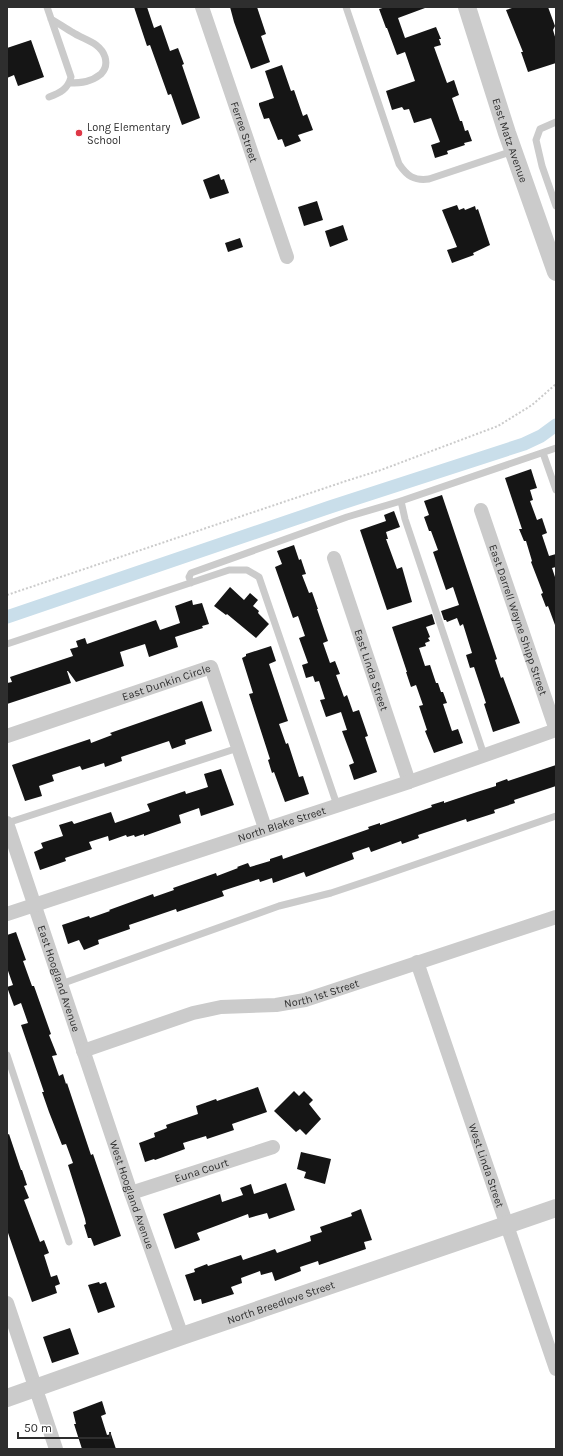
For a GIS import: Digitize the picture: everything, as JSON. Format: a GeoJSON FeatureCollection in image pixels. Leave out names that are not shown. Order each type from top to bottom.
{"type":"FeatureCollection","features":[{"type":"Feature","properties":{"kind":"street","name":"Ferree Street"},"geometry":{"type":"LineString","coordinates":[[202,7],[287,257]]}},
{"type":"Feature","properties":{"kind":"street","name":"East Matz Avenue"},"geometry":{"type":"LineString","coordinates":[[467,7],[513,151],[556,272]]}},
{"type":"Feature","properties":{"kind":"street","name":"East Darrell Wayne Shipp Street"},"geometry":{"type":"LineString","coordinates":[[481,510],[556,730]]}},
{"type":"Feature","properties":{"kind":"street","name":"East Linda Street"},"geometry":{"type":"LineString","coordinates":[[334,558],[409,782]]}},
{"type":"Feature","properties":{"kind":"street","name":"East Dunkin Circle"},"geometry":{"type":"LineString","coordinates":[[7,736],[211,667],[265,828]]}},
{"type":"Feature","properties":{"kind":"street","name":"North Blake Street"},"geometry":{"type":"LineString","coordinates":[[7,914],[265,828],[409,782],[556,730]]}},
{"type":"Feature","properties":{"kind":"street"},"geometry":{"type":"LineString","coordinates":[[7,823],[35,905]]}},
{"type":"Feature","properties":{"kind":"street","name":"East Hoogland Avenue"},"geometry":{"type":"LineString","coordinates":[[35,905],[83,1052]]}},
{"type":"Feature","properties":{"kind":"street","name":"North 1st Street"},"geometry":{"type":"LineString","coordinates":[[83,1052],[193,1013],[221,1007],[276,1005],[305,1000],[556,917]]}},
{"type":"Feature","properties":{"kind":"street","name":"West Linda Street"},"geometry":{"type":"LineString","coordinates":[[417,962],[556,1369]]}},
{"type":"Feature","properties":{"kind":"street","name":"West Hoogland Avenue"},"geometry":{"type":"LineString","coordinates":[[83,1052],[182,1336]]}},
{"type":"Feature","properties":{"kind":"street","name":"Euna Court"},"geometry":{"type":"LineString","coordinates":[[131,1193],[273,1147]]}},
{"type":"Feature","properties":{"kind":"street","name":"North Breedlove Street"},"geometry":{"type":"LineString","coordinates":[[7,1398],[182,1336],[556,1208]]}},
{"type":"Feature","properties":{"kind":"street"},"geometry":{"type":"LineString","coordinates":[[7,1303],[56,1449]]}},
{"type":"Feature","properties":{"kind":"lane"},"geometry":{"type":"LineString","coordinates":[[47,7],[71,77],[65,89],[49,97]]}},
{"type":"Feature","properties":{"kind":"lane"},"geometry":{"type":"LineString","coordinates":[[346,7],[399,164],[405,172],[412,178],[421,180],[429,179],[513,151]]}},
{"type":"Feature","properties":{"kind":"lane"},"geometry":{"type":"LineString","coordinates":[[51,18],[73,33],[96,44],[103,52],[107,62],[104,71],[94,79],[82,83],[69,83]]}},
{"type":"Feature","properties":{"kind":"lane"},"geometry":{"type":"LineString","coordinates":[[556,122],[540,129],[536,140],[542,166],[556,206]]}},
{"type":"Feature","properties":{"kind":"lane"},"geometry":{"type":"LineString","coordinates":[[191,583],[189,578],[191,573],[347,517],[401,501],[556,448]]}},
{"type":"Feature","properties":{"kind":"lane"},"geometry":{"type":"LineString","coordinates":[[543,453],[556,490]]}},
{"type":"Feature","properties":{"kind":"lane"},"geometry":{"type":"LineString","coordinates":[[401,501],[405,519],[484,756]]}},
{"type":"Feature","properties":{"kind":"lane"},"geometry":{"type":"LineString","coordinates":[[7,644],[229,570],[246,570],[259,577],[337,805]]}},
{"type":"Feature","properties":{"kind":"lane"},"geometry":{"type":"LineString","coordinates":[[7,823],[238,748]]}},
{"type":"Feature","properties":{"kind":"lane"},"geometry":{"type":"LineString","coordinates":[[61,984],[279,906],[331,893],[556,816]]}},
{"type":"Feature","properties":{"kind":"lane"},"geometry":{"type":"LineString","coordinates":[[7,1055],[69,1242]]}},
{"type":"Feature","properties":{"kind":"path"},"geometry":{"type":"LineString","coordinates":[[7,595],[338,483],[382,470],[498,426],[532,405],[556,384]]}},
{"type":"Feature","properties":{"kind":"building"},"geometry":{"type":"Polygon","coordinates":[[[134,7],[147,7],[154,28],[161,25],[170,51],[178,48],[184,64],[182,65],[200,118],[182,125],[171,94],[168,95],[150,45],[147,46],[134,7]]]}},
{"type":"Feature","properties":{"kind":"building"},"geometry":{"type":"Polygon","coordinates":[[[230,7],[257,7],[266,34],[261,36],[270,62],[251,69],[230,7]]]}},
{"type":"Feature","properties":{"kind":"building"},"geometry":{"type":"Polygon","coordinates":[[[386,7],[425,7],[398,18],[405,38],[436,27],[441,39],[439,39],[441,45],[434,47],[447,83],[454,80],[459,95],[452,98],[460,121],[462,121],[465,131],[468,130],[472,141],[447,151],[448,154],[435,158],[431,145],[440,142],[431,118],[414,123],[409,109],[404,110],[402,107],[392,110],[386,91],[415,81],[405,52],[397,55],[386,28],[379,9],[386,7]]]}},
{"type":"Feature","properties":{"kind":"building"},"geometry":{"type":"Polygon","coordinates":[[[515,7],[548,7],[555,26],[553,30],[556,40],[556,63],[528,72],[521,52],[523,52],[506,10],[515,7]]]}},
{"type":"Feature","properties":{"kind":"building"},"geometry":{"type":"Polygon","coordinates":[[[31,40],[44,77],[18,86],[14,75],[7,78],[7,48],[31,40]]]}},
{"type":"Feature","properties":{"kind":"building"},"geometry":{"type":"Polygon","coordinates":[[[282,65],[291,91],[294,90],[303,116],[307,114],[313,130],[298,135],[301,141],[285,147],[282,139],[278,140],[269,118],[264,119],[259,105],[259,103],[274,98],[265,71],[282,65]]]}},
{"type":"Feature","properties":{"kind":"building"},"geometry":{"type":"Polygon","coordinates":[[[219,174],[221,180],[224,179],[229,193],[210,199],[203,180],[219,174]]]}},
{"type":"Feature","properties":{"kind":"building"},"geometry":{"type":"Polygon","coordinates":[[[317,201],[323,220],[304,226],[298,207],[317,201]]]}},
{"type":"Feature","properties":{"kind":"building"},"geometry":{"type":"Polygon","coordinates":[[[457,205],[459,210],[464,208],[465,210],[475,206],[476,210],[478,209],[490,245],[473,253],[474,255],[452,263],[447,250],[457,247],[442,210],[457,205]]]}},
{"type":"Feature","properties":{"kind":"building"},"geometry":{"type":"Polygon","coordinates":[[[343,225],[348,240],[330,247],[325,231],[343,225]]]}},
{"type":"Feature","properties":{"kind":"building"},"geometry":{"type":"Polygon","coordinates":[[[240,238],[243,247],[228,252],[225,243],[240,238]]]}},
{"type":"Feature","properties":{"kind":"building"},"geometry":{"type":"Polygon","coordinates":[[[531,469],[537,488],[530,490],[533,500],[530,501],[537,520],[542,518],[547,533],[542,535],[549,556],[556,554],[556,567],[552,568],[556,580],[556,625],[541,594],[543,593],[531,562],[532,561],[526,541],[524,541],[519,529],[522,529],[505,478],[531,469]]]}},
{"type":"Feature","properties":{"kind":"building"},"geometry":{"type":"Polygon","coordinates":[[[442,495],[497,659],[495,660],[501,678],[503,677],[520,723],[493,732],[484,704],[486,703],[474,667],[470,668],[466,655],[472,653],[463,624],[460,626],[457,618],[447,622],[444,620],[441,611],[459,605],[453,587],[446,590],[433,552],[438,550],[424,517],[429,515],[424,501],[442,495]]]}},
{"type":"Feature","properties":{"kind":"building"},"geometry":{"type":"Polygon","coordinates":[[[394,511],[400,527],[386,532],[388,539],[386,539],[397,569],[402,567],[412,602],[387,610],[360,530],[386,521],[384,515],[394,511]]]}},
{"type":"Feature","properties":{"kind":"building"},"geometry":{"type":"Polygon","coordinates":[[[294,545],[306,574],[302,575],[309,593],[312,592],[328,641],[323,643],[330,663],[335,661],[340,674],[336,675],[344,697],[347,695],[353,712],[359,710],[368,736],[365,737],[377,772],[354,780],[349,765],[354,763],[342,731],[347,730],[341,712],[326,717],[320,700],[325,699],[319,681],[315,682],[313,676],[306,678],[302,665],[308,663],[299,638],[305,636],[298,616],[293,618],[275,567],[282,564],[277,551],[294,545]]]}},
{"type":"Feature","properties":{"kind":"building"},"geometry":{"type":"Polygon","coordinates":[[[230,587],[244,600],[250,593],[258,600],[253,606],[269,624],[256,638],[227,614],[226,615],[214,606],[230,587]]]}},
{"type":"Feature","properties":{"kind":"building"},"geometry":{"type":"Polygon","coordinates":[[[192,600],[193,605],[202,603],[209,624],[202,626],[203,628],[175,637],[178,647],[149,657],[145,644],[120,652],[124,666],[76,682],[67,671],[71,683],[7,704],[7,683],[12,682],[10,677],[73,656],[70,649],[78,647],[76,641],[85,638],[87,644],[156,620],[160,630],[180,623],[175,606],[192,600]]]}},
{"type":"Feature","properties":{"kind":"building"},"geometry":{"type":"Polygon","coordinates":[[[432,614],[435,624],[426,627],[430,641],[425,643],[426,646],[419,648],[425,666],[430,665],[436,683],[438,683],[441,692],[443,692],[447,703],[443,704],[452,731],[458,729],[463,743],[434,753],[425,731],[427,730],[419,706],[423,705],[416,685],[411,687],[392,627],[432,614]]]}},
{"type":"Feature","properties":{"kind":"building"},"geometry":{"type":"Polygon","coordinates":[[[271,646],[276,661],[269,664],[288,721],[279,724],[286,744],[288,743],[299,777],[303,776],[309,794],[285,802],[268,760],[270,759],[249,694],[253,693],[242,658],[246,656],[246,654],[271,646]]]}},
{"type":"Feature","properties":{"kind":"building"},"geometry":{"type":"Polygon","coordinates":[[[202,701],[212,731],[185,740],[186,744],[172,749],[169,741],[121,757],[122,761],[105,767],[104,763],[82,770],[80,766],[52,775],[54,781],[39,786],[42,796],[25,801],[12,765],[90,739],[91,743],[112,735],[110,733],[202,701]]]}},
{"type":"Feature","properties":{"kind":"building"},"geometry":{"type":"Polygon","coordinates":[[[556,765],[556,786],[514,800],[515,803],[494,810],[495,813],[467,822],[466,819],[418,835],[419,838],[402,844],[401,841],[371,852],[369,847],[352,853],[354,859],[306,877],[304,872],[273,883],[272,878],[260,882],[259,879],[222,891],[224,896],[177,912],[176,909],[129,925],[130,929],[98,940],[99,944],[84,950],[79,940],[68,944],[62,925],[89,916],[90,918],[153,894],[154,897],[174,890],[173,888],[216,873],[217,876],[248,863],[250,867],[270,861],[270,859],[282,855],[283,859],[369,829],[368,827],[380,823],[380,825],[432,807],[431,805],[444,801],[444,803],[496,786],[496,783],[507,779],[508,781],[556,765]]]}},
{"type":"Feature","properties":{"kind":"building"},"geometry":{"type":"Polygon","coordinates":[[[221,769],[234,805],[201,816],[199,808],[179,815],[181,823],[144,836],[144,834],[135,837],[134,835],[127,837],[126,835],[109,841],[108,836],[89,842],[92,849],[65,858],[66,861],[40,870],[34,852],[43,848],[41,843],[63,836],[59,825],[72,821],[74,824],[111,812],[115,823],[150,811],[147,804],[185,791],[186,794],[208,787],[204,774],[221,769]]]}},
{"type":"Feature","properties":{"kind":"building"},"geometry":{"type":"Polygon","coordinates":[[[16,932],[26,960],[23,961],[32,986],[34,986],[51,1034],[49,1035],[57,1055],[52,1056],[59,1076],[63,1074],[66,1084],[67,1083],[91,1155],[93,1154],[121,1236],[94,1246],[91,1238],[88,1238],[84,1225],[86,1224],[85,1219],[68,1165],[73,1163],[66,1144],[62,1145],[49,1112],[42,1092],[44,1092],[21,1025],[28,1023],[21,1003],[14,1006],[7,987],[13,985],[7,968],[7,935],[16,932]]]}},
{"type":"Feature","properties":{"kind":"building"},"geometry":{"type":"Polygon","coordinates":[[[258,1087],[267,1112],[232,1124],[234,1130],[207,1139],[206,1136],[183,1143],[185,1149],[145,1162],[139,1143],[155,1137],[154,1133],[167,1128],[166,1125],[198,1114],[196,1106],[216,1099],[217,1101],[258,1087]]]}},
{"type":"Feature","properties":{"kind":"building"},"geometry":{"type":"Polygon","coordinates":[[[294,1091],[299,1096],[304,1091],[313,1100],[309,1104],[321,1119],[306,1135],[300,1129],[296,1132],[274,1111],[294,1091]]]}},
{"type":"Feature","properties":{"kind":"building"},"geometry":{"type":"Polygon","coordinates":[[[9,1134],[27,1185],[24,1186],[29,1198],[24,1200],[40,1242],[44,1240],[49,1253],[44,1255],[51,1277],[57,1275],[60,1284],[55,1286],[57,1293],[32,1302],[7,1230],[7,1135],[9,1134]]]}},
{"type":"Feature","properties":{"kind":"building"},"geometry":{"type":"Polygon","coordinates":[[[301,1152],[331,1159],[325,1184],[304,1178],[306,1172],[297,1169],[301,1152]]]}},
{"type":"Feature","properties":{"kind":"building"},"geometry":{"type":"Polygon","coordinates":[[[286,1183],[295,1210],[269,1219],[267,1213],[249,1218],[248,1214],[197,1233],[200,1240],[175,1249],[163,1214],[220,1194],[222,1202],[243,1195],[240,1188],[251,1184],[254,1194],[286,1183]]]}},
{"type":"Feature","properties":{"kind":"building"},"geometry":{"type":"Polygon","coordinates":[[[361,1209],[372,1240],[364,1242],[366,1249],[319,1265],[318,1261],[300,1267],[301,1271],[275,1281],[272,1272],[261,1275],[260,1271],[241,1278],[242,1283],[231,1287],[234,1294],[202,1304],[201,1299],[194,1301],[185,1275],[195,1272],[194,1269],[241,1255],[243,1260],[275,1249],[277,1253],[311,1241],[310,1236],[322,1232],[320,1227],[352,1216],[351,1213],[361,1209]]]}},
{"type":"Feature","properties":{"kind":"building"},"geometry":{"type":"Polygon","coordinates":[[[99,1282],[100,1284],[106,1282],[115,1307],[98,1313],[88,1285],[99,1282]]]}},
{"type":"Feature","properties":{"kind":"building"},"geometry":{"type":"Polygon","coordinates":[[[70,1328],[79,1354],[52,1363],[43,1337],[70,1328]]]}},
{"type":"Feature","properties":{"kind":"building"},"geometry":{"type":"Polygon","coordinates":[[[102,1401],[106,1414],[101,1416],[107,1435],[111,1434],[116,1449],[82,1449],[74,1424],[76,1424],[73,1412],[102,1401]]]}},
{"type":"Feature","properties":{"kind":"waterway"},"geometry":{"type":"LineString","coordinates":[[7,617],[330,507],[524,444],[541,436],[556,425]]}},
{"type":"Feature","properties":{"kind":"place","name":"Long Elementary School"},"geometry":{"type":"Point","coordinates":[79,133]}}]}
